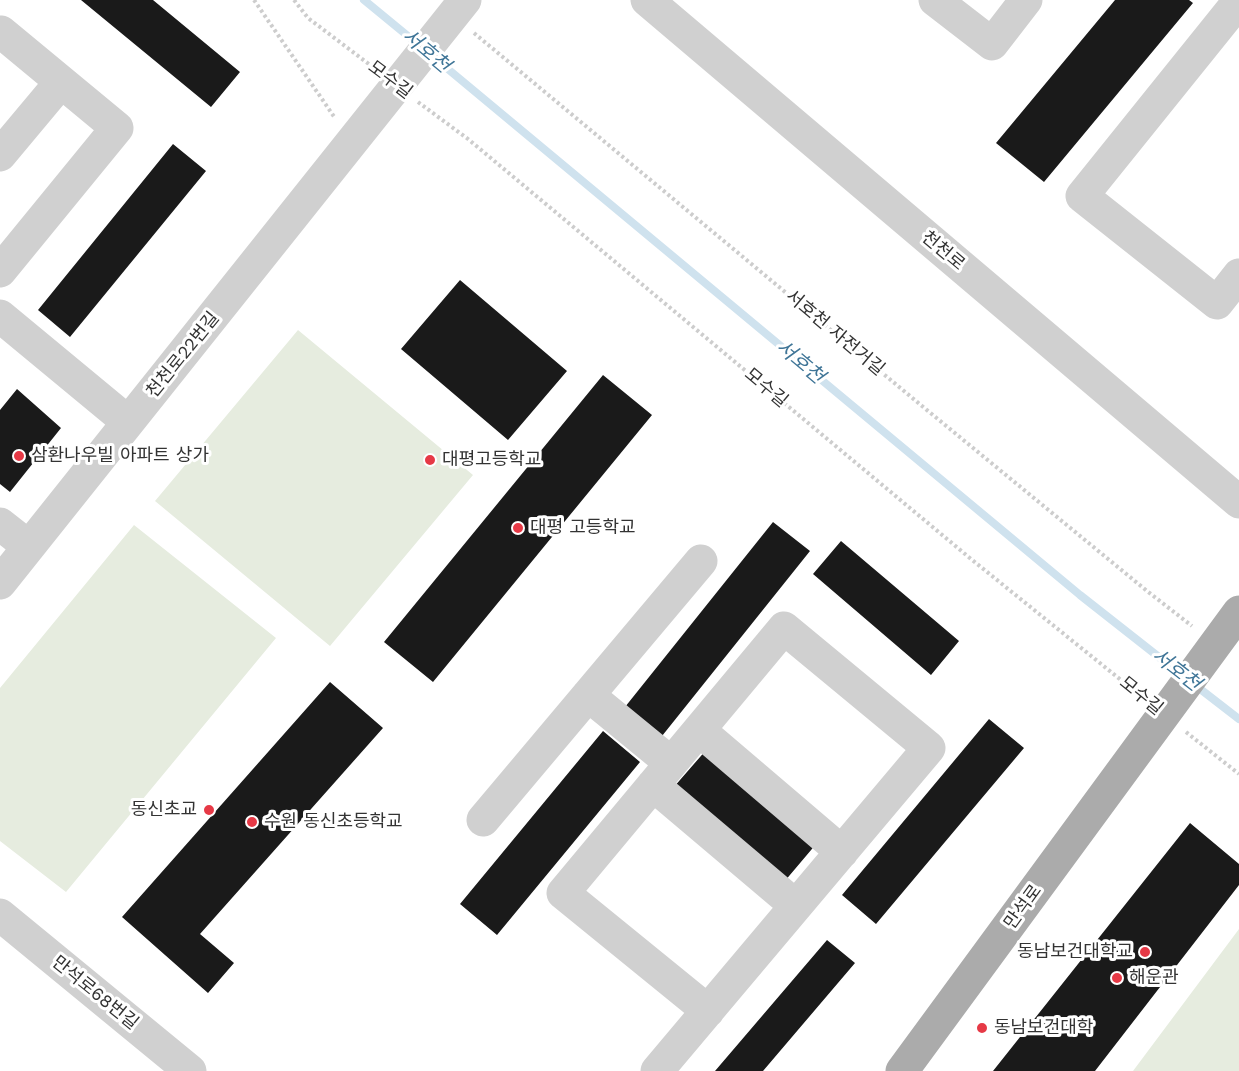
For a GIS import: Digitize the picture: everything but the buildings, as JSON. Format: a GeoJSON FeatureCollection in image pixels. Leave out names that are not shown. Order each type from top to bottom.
{"type":"FeatureCollection","features":[{"type":"Feature","properties":{"kind":"main road","name":"만석로"},"geometry":{"type":"LineString","coordinates":[[903,1071],[1239,612]]}},
{"type":"Feature","properties":{"kind":"street","name":"천천로"},"geometry":{"type":"LineString","coordinates":[[647,0],[1239,502]]}},
{"type":"Feature","properties":{"kind":"street"},"geometry":{"type":"LineString","coordinates":[[935,0],[992,44],[1026,0]]}},
{"type":"Feature","properties":{"kind":"street"},"geometry":{"type":"LineString","coordinates":[[1239,1],[1082,196],[1217,303],[1239,275]]}},
{"type":"Feature","properties":{"kind":"street","name":"천천로22번길"},"geometry":{"type":"LineString","coordinates":[[0,583],[358,135],[467,15]]}},
{"type":"Feature","properties":{"kind":"street"},"geometry":{"type":"LineString","coordinates":[[0,34],[1,32],[117,128],[0,271]]}},
{"type":"Feature","properties":{"kind":"street"},"geometry":{"type":"LineString","coordinates":[[0,155],[61,82]]}},
{"type":"Feature","properties":{"kind":"street"},"geometry":{"type":"LineString","coordinates":[[0,315],[128,422]]}},
{"type":"Feature","properties":{"kind":"street"},"geometry":{"type":"LineString","coordinates":[[0,524],[28,546]]}},
{"type":"Feature","properties":{"kind":"street"},"geometry":{"type":"LineString","coordinates":[[483,820],[700,561]]}},
{"type":"Feature","properties":{"kind":"street"},"geometry":{"type":"LineString","coordinates":[[657,1071],[708,1011],[796,906],[842,852],[929,748],[784,628],[563,893],[708,1011]]}},
{"type":"Feature","properties":{"kind":"street"},"geometry":{"type":"LineString","coordinates":[[588,695],[662,774],[796,906]]}},
{"type":"Feature","properties":{"kind":"street"},"geometry":{"type":"LineString","coordinates":[[699,730],[842,852]]}},
{"type":"Feature","properties":{"kind":"street","name":"만석로68번길"},"geometry":{"type":"LineString","coordinates":[[0,915],[190,1071]]}},
{"type":"Feature","properties":{"kind":"path"},"geometry":{"type":"LineString","coordinates":[[254,0],[358,135]]}},
{"type":"Feature","properties":{"kind":"path","name":"모수길"},"geometry":{"type":"LineString","coordinates":[[294,0],[308,18],[374,68]]}},
{"type":"Feature","properties":{"kind":"path","name":"서호천 자전거길"},"geometry":{"type":"LineString","coordinates":[[467,15],[922,406],[1147,591],[1193,626]]}},
{"type":"Feature","properties":{"kind":"path","name":"모수길"},"geometry":{"type":"LineString","coordinates":[[412,96],[468,139],[971,559],[1147,700]]}},
{"type":"Feature","properties":{"kind":"path"},"geometry":{"type":"LineString","coordinates":[[1184,730],[1239,774]]}},
{"type":"Feature","properties":{"kind":"shaded area"},"geometry":{"type":"Polygon","coordinates":[[[298,330],[473,475],[330,646],[155,501],[298,330]]]}},
{"type":"Feature","properties":{"kind":"shaded area"},"geometry":{"type":"Polygon","coordinates":[[[134,525],[276,638],[66,892],[0,841],[0,688],[134,525]]]}},
{"type":"Feature","properties":{"kind":"shaded area"},"geometry":{"type":"Polygon","coordinates":[[[1239,929],[1239,1071],[1133,1071],[1239,929]]]}},
{"type":"Feature","properties":{"kind":"waterway","name":"서호천"},"geometry":{"type":"LineString","coordinates":[[364,0],[420,46]]}},
{"type":"Feature","properties":{"kind":"waterway","name":"서호천"},"geometry":{"type":"LineString","coordinates":[[431,55],[1080,595],[1183,676]]}},
{"type":"Feature","properties":{"kind":"waterway","name":"서호천"},"geometry":{"type":"LineString","coordinates":[[1195,685],[1239,719]]}},
{"type":"Feature","properties":{"kind":"place","name":"삼환나우빌 아파트 상가"},"geometry":{"type":"Point","coordinates":[19,456]}},
{"type":"Feature","properties":{"kind":"place","name":"대평고등학교"},"geometry":{"type":"Point","coordinates":[430,460]}},
{"type":"Feature","properties":{"kind":"place","name":"대평 고등학교"},"geometry":{"type":"Point","coordinates":[518,528]}},
{"type":"Feature","properties":{"kind":"place","name":"동신초교"},"geometry":{"type":"Point","coordinates":[209,810]}},
{"type":"Feature","properties":{"kind":"place","name":"수원 동신초등학교"},"geometry":{"type":"Point","coordinates":[252,822]}},
{"type":"Feature","properties":{"kind":"place","name":"동남보건대학교"},"geometry":{"type":"Point","coordinates":[1145,952]}},
{"type":"Feature","properties":{"kind":"place","name":"해운관"},"geometry":{"type":"Point","coordinates":[1117,978]}},
{"type":"Feature","properties":{"kind":"place","name":"동남보건대학"},"geometry":{"type":"Point","coordinates":[982,1028]}}]}
